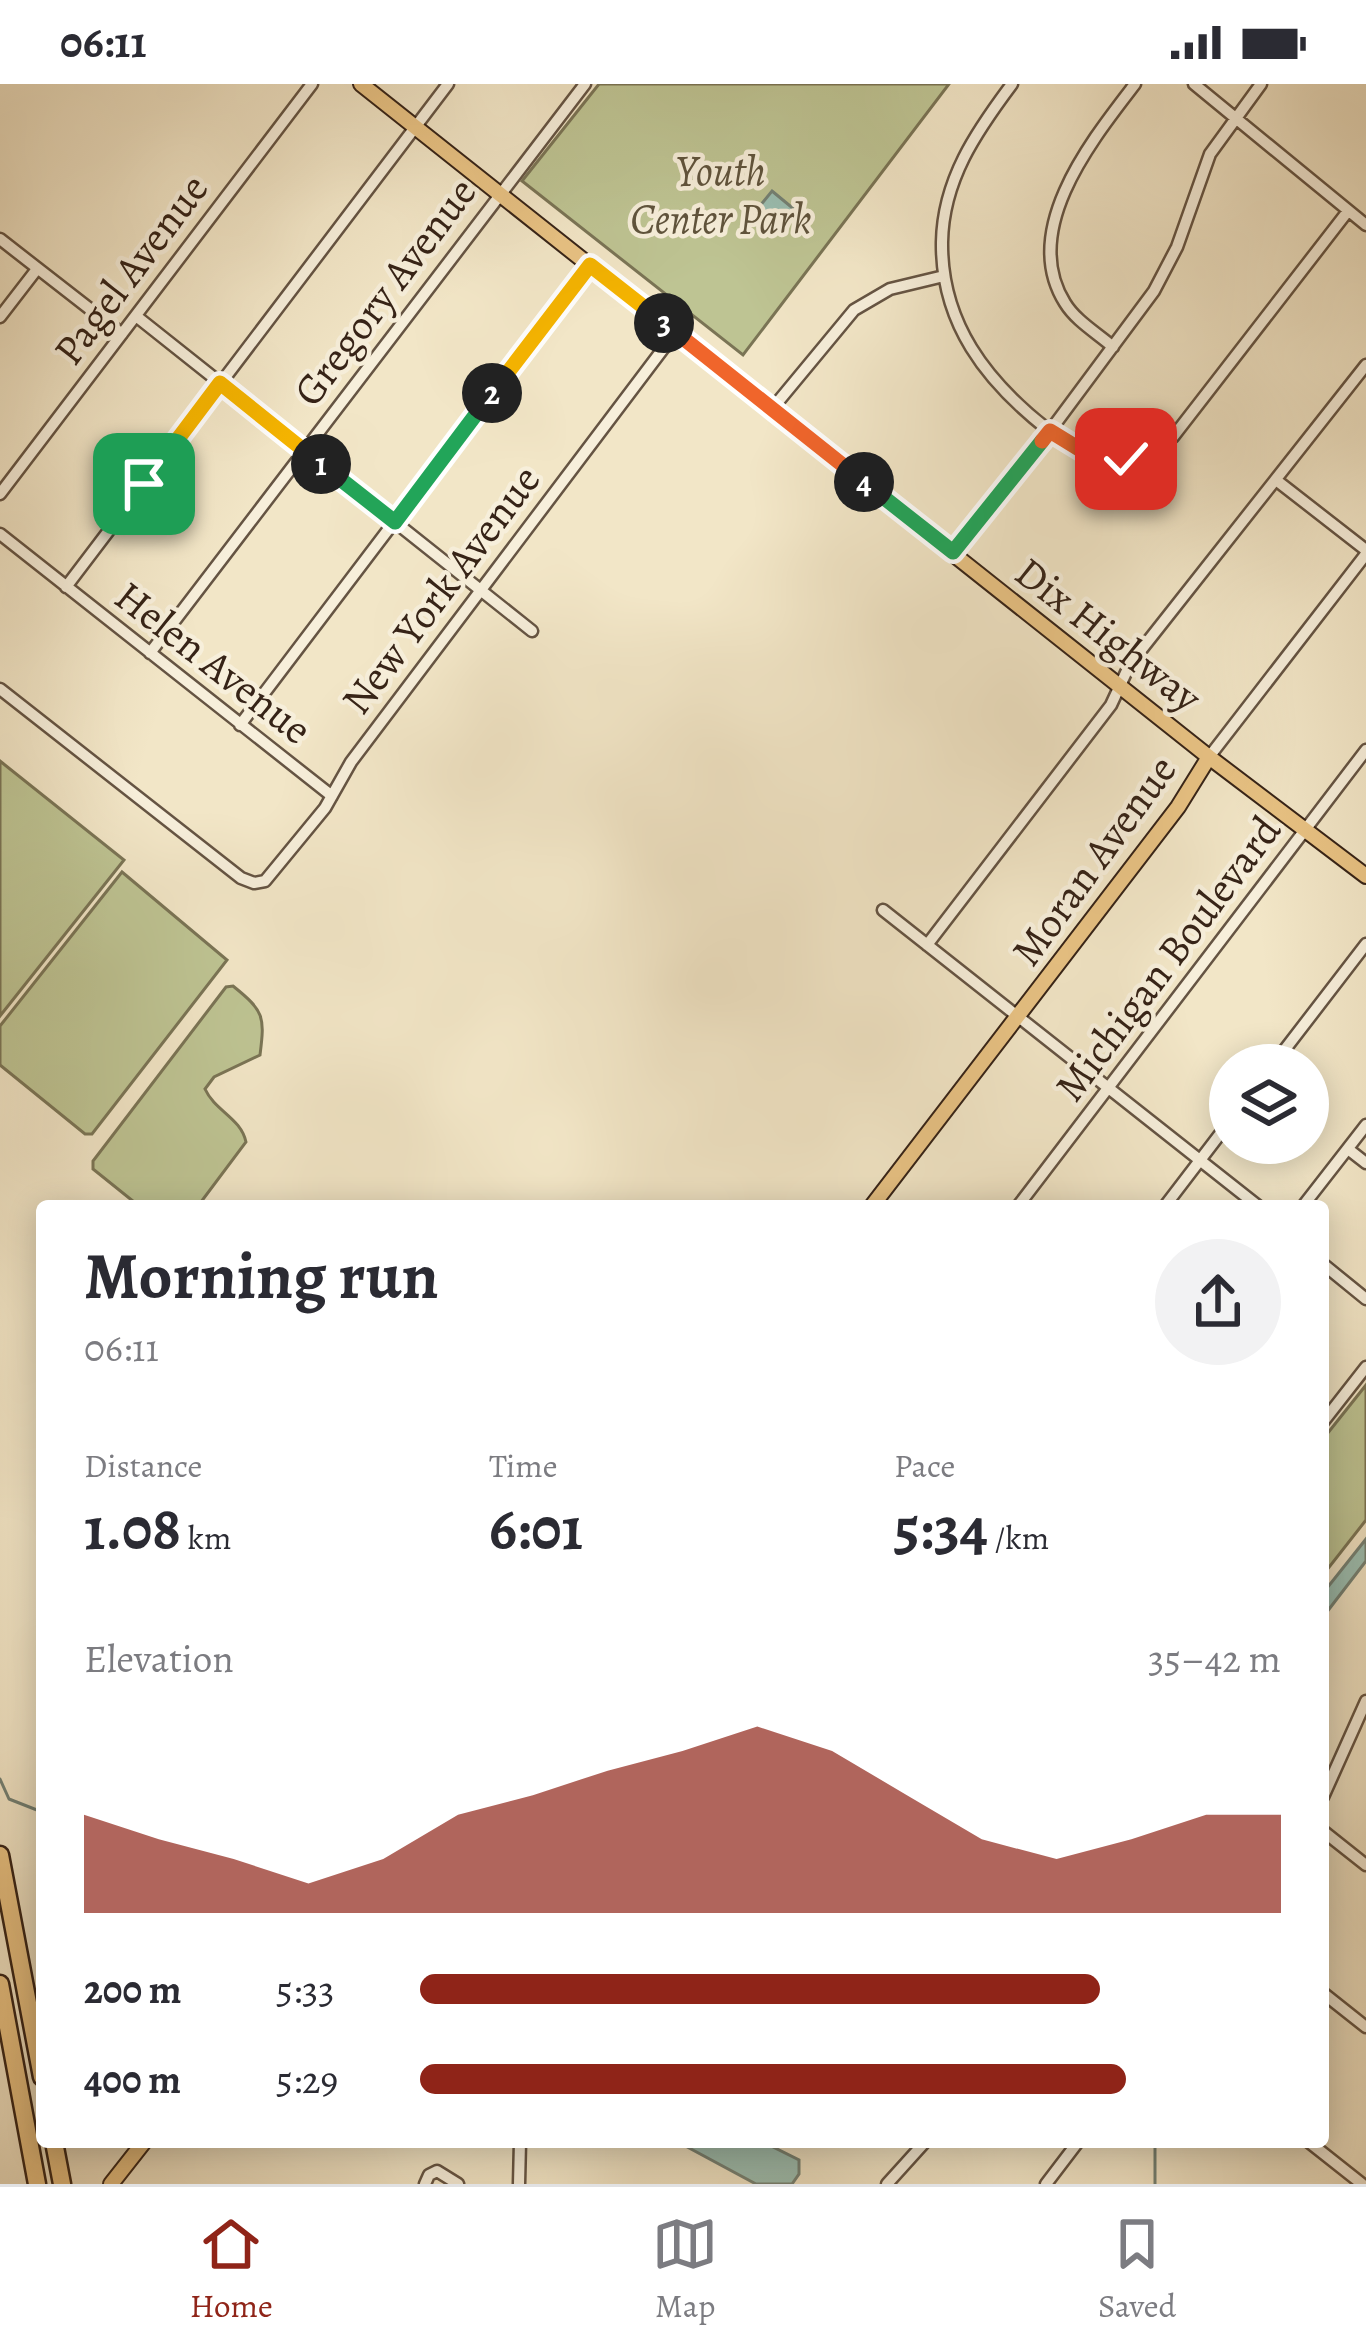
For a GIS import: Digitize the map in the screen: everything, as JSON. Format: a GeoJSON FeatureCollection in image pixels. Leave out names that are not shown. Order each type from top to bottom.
{"type":"FeatureCollection","features":[{"type":"Feature","properties":{"kind":"highway"},"geometry":{"type":"LineString","coordinates":[[0,1855],[36,2045]]}},
{"type":"Feature","properties":{"kind":"highway"},"geometry":{"type":"LineString","coordinates":[[0,1984],[38,2184]]}},
{"type":"Feature","properties":{"kind":"highway"},"geometry":{"type":"LineString","coordinates":[[55,2148],[62,2184]]}},
{"type":"Feature","properties":{"kind":"main road","name":"Dix Highway"},"geometry":{"type":"LineString","coordinates":[[361,84],[1210,757],[1366,875]]}},
{"type":"Feature","properties":{"kind":"main road","name":"Moran Avenue"},"geometry":{"type":"LineString","coordinates":[[877,1200],[1181,803],[1210,757]]}},
{"type":"Feature","properties":{"kind":"main road"},"geometry":{"type":"LineString","coordinates":[[110,2184],[139,2148]]}},
{"type":"Feature","properties":{"kind":"street","name":"Pagel Avenue"},"geometry":{"type":"LineString","coordinates":[[0,494],[312,84]]}},
{"type":"Feature","properties":{"kind":"street"},"geometry":{"type":"LineString","coordinates":[[66,587],[448,84]]}},
{"type":"Feature","properties":{"kind":"street","name":"Gregory Avenue"},"geometry":{"type":"LineString","coordinates":[[150,653],[585,84]]}},
{"type":"Feature","properties":{"kind":"street"},"geometry":{"type":"LineString","coordinates":[[1012,84],[974,137],[951,185],[942,230],[944,276],[956,321],[977,361],[1008,397],[1078,451],[1108,459],[1145,453],[1169,441],[1348,211]]}},
{"type":"Feature","properties":{"kind":"street"},"geometry":{"type":"LineString","coordinates":[[1114,346],[1063,301],[1052,272],[1051,241],[1063,199],[1084,154],[1135,84]]}},
{"type":"Feature","properties":{"kind":"street"},"geometry":{"type":"LineString","coordinates":[[1194,84],[1366,225]]}},
{"type":"Feature","properties":{"kind":"street"},"geometry":{"type":"LineString","coordinates":[[953,552],[1050,431],[1165,272],[1204,167],[1261,84]]}},
{"type":"Feature","properties":{"kind":"street"},"geometry":{"type":"LineString","coordinates":[[0,239],[122,334]]}},
{"type":"Feature","properties":{"kind":"street"},"geometry":{"type":"LineString","coordinates":[[240,724],[590,265]]}},
{"type":"Feature","properties":{"kind":"street"},"geometry":{"type":"LineString","coordinates":[[0,317],[38,269]]}},
{"type":"Feature","properties":{"kind":"street"},"geometry":{"type":"LineString","coordinates":[[772,409],[854,310],[890,289],[944,276]]}},
{"type":"Feature","properties":{"kind":"street"},"geometry":{"type":"LineString","coordinates":[[136,316],[532,631]]}},
{"type":"Feature","properties":{"kind":"street","name":"New York Avenue"},"geometry":{"type":"LineString","coordinates":[[0,688],[242,878],[257,883],[272,874],[332,796],[351,762],[675,332]]}},
{"type":"Feature","properties":{"kind":"street"},"geometry":{"type":"LineString","coordinates":[[927,945],[1111,705],[1130,664],[1366,365]]}},
{"type":"Feature","properties":{"kind":"street"},"geometry":{"type":"LineString","coordinates":[[1276,480],[1366,552]]}},
{"type":"Feature","properties":{"kind":"street","name":"Helen Avenue"},"geometry":{"type":"LineString","coordinates":[[0,534],[332,796]]}},
{"type":"Feature","properties":{"kind":"street","name":"Moran Avenue"},"geometry":{"type":"LineString","coordinates":[[1210,757],[1366,552]]}},
{"type":"Feature","properties":{"kind":"street","name":"Michigan Boulevard"},"geometry":{"type":"LineString","coordinates":[[1023,1200],[1366,750]]}},
{"type":"Feature","properties":{"kind":"street"},"geometry":{"type":"LineString","coordinates":[[884,910],[1250,1200]]}},
{"type":"Feature","properties":{"kind":"street"},"geometry":{"type":"LineString","coordinates":[[1289,1044],[1366,944]]}},
{"type":"Feature","properties":{"kind":"street"},"geometry":{"type":"LineString","coordinates":[[1308,1200],[1366,1125]]}},
{"type":"Feature","properties":{"kind":"street"},"geometry":{"type":"LineString","coordinates":[[1170,1200],[1209,1148]]}},
{"type":"Feature","properties":{"kind":"street"},"geometry":{"type":"LineString","coordinates":[[1348,1149],[1366,1163]]}},
{"type":"Feature","properties":{"kind":"street"},"geometry":{"type":"LineString","coordinates":[[1329,1269],[1366,1298]]}},
{"type":"Feature","properties":{"kind":"street"},"geometry":{"type":"LineString","coordinates":[[1329,1414],[1366,1367]]}},
{"type":"Feature","properties":{"kind":"street"},"geometry":{"type":"LineString","coordinates":[[1329,1403],[1334,1407]]}},
{"type":"Feature","properties":{"kind":"street"},"geometry":{"type":"LineString","coordinates":[[1329,1784],[1365,1705]]}},
{"type":"Feature","properties":{"kind":"street"},"geometry":{"type":"LineString","coordinates":[[1329,1836],[1366,1865]]}},
{"type":"Feature","properties":{"kind":"street"},"geometry":{"type":"LineString","coordinates":[[1329,1998],[1366,2027]]}},
{"type":"Feature","properties":{"kind":"street"},"geometry":{"type":"LineString","coordinates":[[519,2184],[520,2148]]}},
{"type":"Feature","properties":{"kind":"street"},"geometry":{"type":"LineString","coordinates":[[887,2184],[920,2148]]}},
{"type":"Feature","properties":{"kind":"street"},"geometry":{"type":"LineString","coordinates":[[1046,2184],[1073,2148]]}},
{"type":"Feature","properties":{"kind":"street"},"geometry":{"type":"LineString","coordinates":[[1317,2148],[1362,2184]]}},
{"type":"Feature","properties":{"kind":"street"},"geometry":{"type":"LineString","coordinates":[[425,2184],[429,2175],[440,2171],[458,2184]]}},
{"type":"Feature","properties":{"kind":"green space","name":"Youth Center Park"},"geometry":{"type":"Polygon","coordinates":[[[599,84],[949,84],[743,355],[522,181],[599,84]]]}},
{"type":"Feature","properties":{"kind":"green space"},"geometry":{"type":"Polygon","coordinates":[[[0,761],[124,860],[0,1016],[0,761]]]}},
{"type":"Feature","properties":{"kind":"green space"},"geometry":{"type":"Polygon","coordinates":[[[122,872],[227,960],[92,1134],[85,1134],[0,1065],[0,1026],[122,872]]]}},
{"type":"Feature","properties":{"kind":"green space"},"geometry":{"type":"Polygon","coordinates":[[[233,986],[260,1015],[260,1055],[214,1077],[205,1089],[239,1127],[246,1142],[202,1200],[132,1200],[93,1169],[93,1161],[226,987],[233,986]]]}},
{"type":"Feature","properties":{"kind":"green space"},"geometry":{"type":"Polygon","coordinates":[[[1366,1385],[1366,1520],[1329,1567],[1329,1431],[1366,1385]]]}},
{"type":"Feature","properties":{"kind":"water"},"geometry":{"type":"Polygon","coordinates":[[[772,191],[795,210],[784,223],[774,215],[764,227],[751,217],[772,191]]]}},
{"type":"Feature","properties":{"kind":"water"},"geometry":{"type":"Polygon","coordinates":[[[1366,1539],[1366,1561],[1329,1609],[1329,1585],[1366,1539]]]}},
{"type":"Feature","properties":{"kind":"water"},"geometry":{"type":"Polygon","coordinates":[[[689,2148],[775,2148],[799,2160],[799,2174],[792,2184],[756,2184],[689,2148]]]}},
{"type":"Feature","properties":{"kind":"waterway"},"geometry":{"type":"LineString","coordinates":[[0,1779],[9,1799],[36,1810]]}},
{"type":"Feature","properties":{"kind":"waterway"},"geometry":{"type":"LineString","coordinates":[[1155,2148],[1155,2184]]}},
{"type":"Feature","properties":{"kind":"route"},"geometry":{"type":"LineString","coordinates":[[144,484],[220,383],[395,522],[590,265],[953,552],[1050,431],[1089,455],[1126,459]]}}]}
